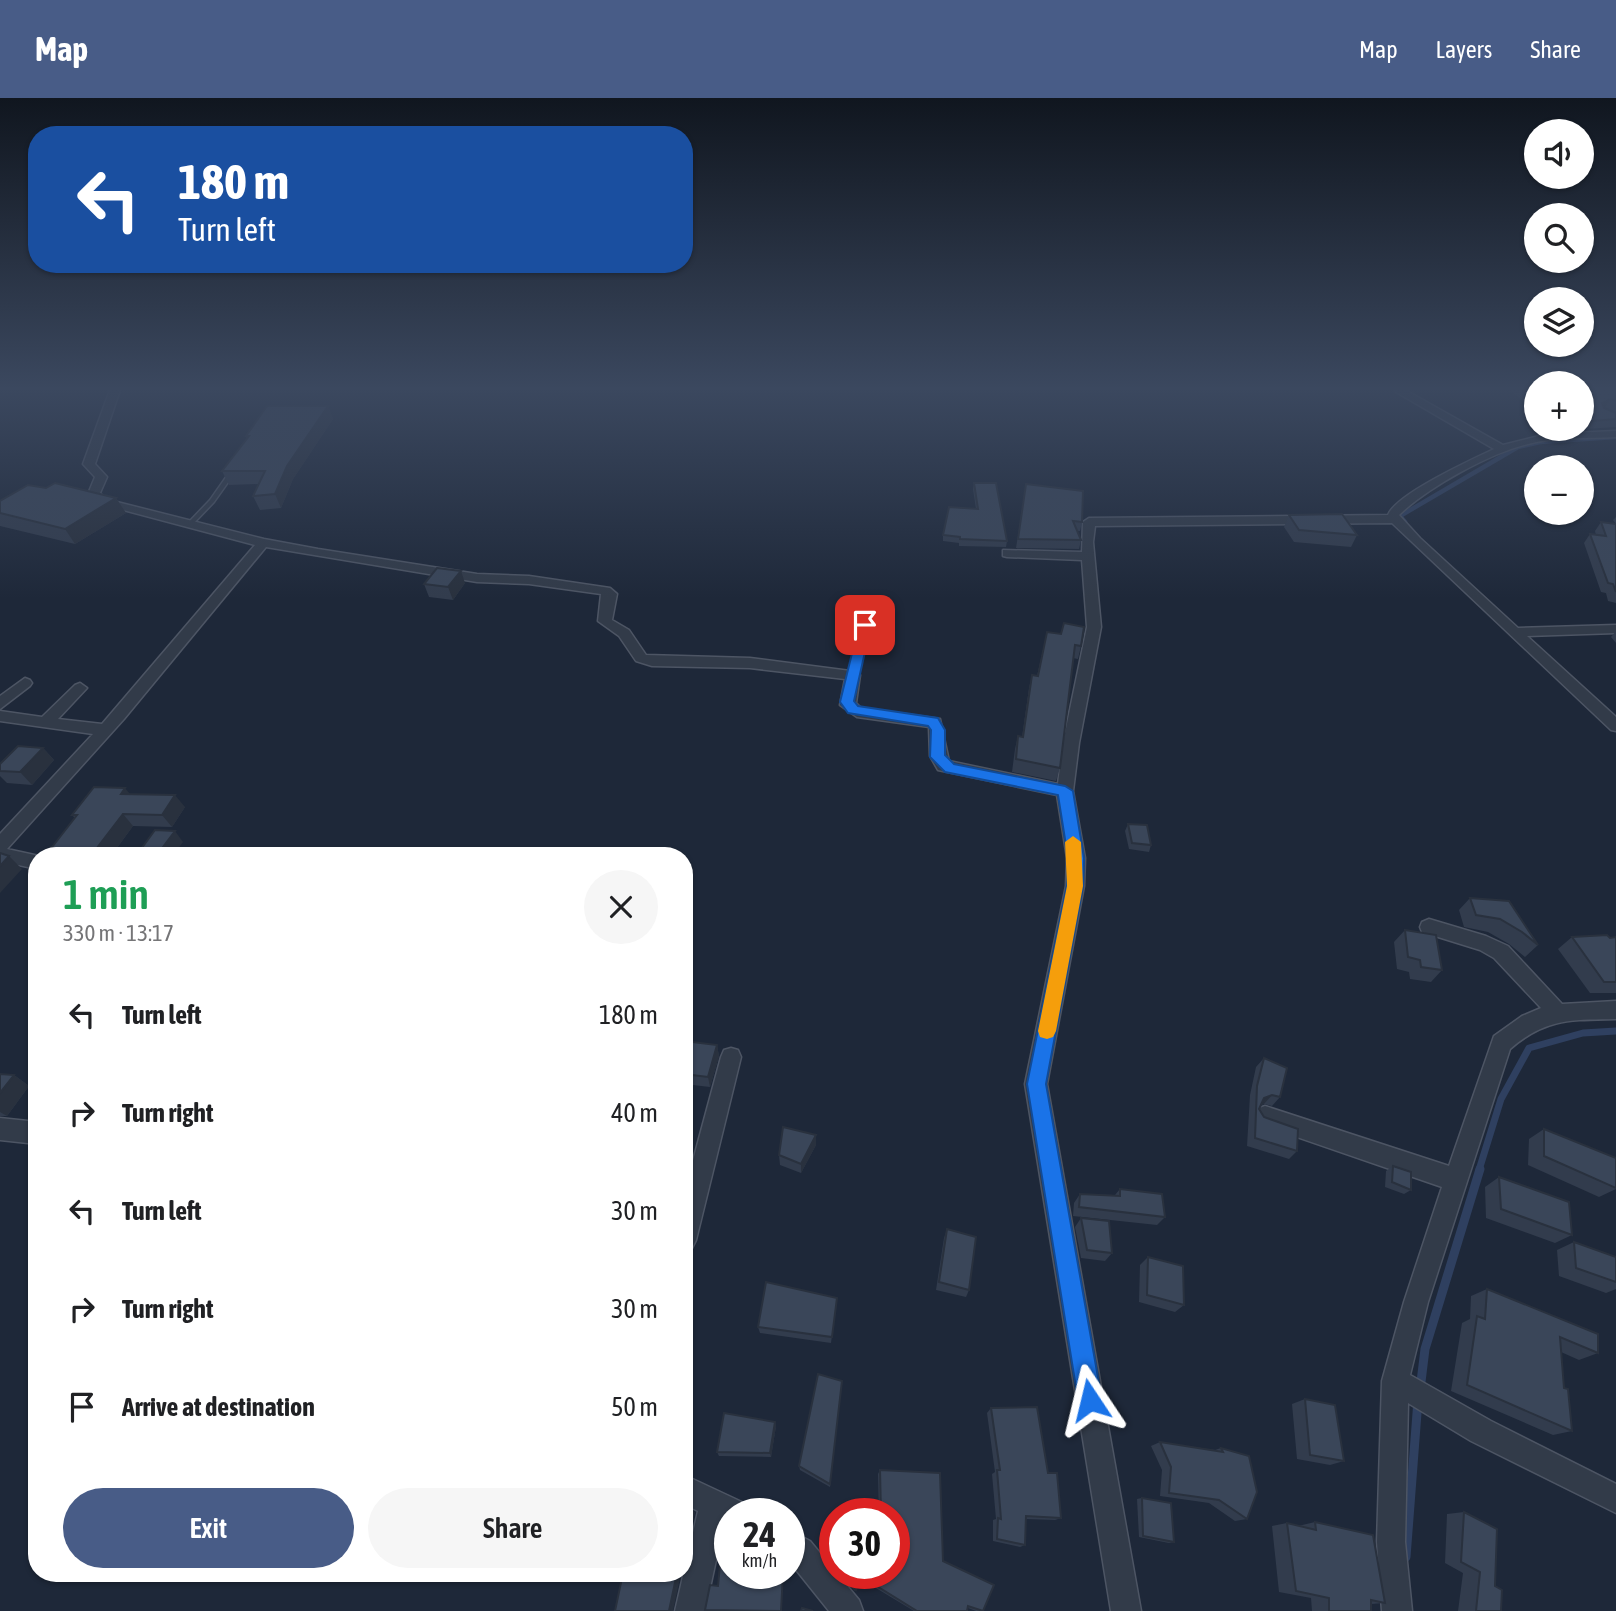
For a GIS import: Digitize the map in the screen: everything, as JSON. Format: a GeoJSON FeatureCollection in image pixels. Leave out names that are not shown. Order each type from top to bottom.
{"type":"FeatureCollection","features":[{"type":"Feature","properties":{"kind":"street"},"geometry":{"type":"LineString","coordinates":[[91,458],[89,464],[101,477],[95,497],[263,543],[468,577],[529,580],[605,591],[610,594],[605,621],[622,631],[636,655],[646,660],[750,663],[852,675],[848,705],[856,712],[933,722],[938,730],[937,757],[944,766],[1065,791]]}},
{"type":"Feature","properties":{"kind":"street"},"geometry":{"type":"LineString","coordinates":[[1487,458],[1397,509],[1393,514],[1395,519],[1520,631],[1616,726]]}},
{"type":"Feature","properties":{"kind":"street"},"geometry":{"type":"LineString","coordinates":[[1126,1611],[1036,1084],[1075,886],[1076,858],[1065,791],[1094,627],[1088,525],[1093,521],[1395,519]]}},
{"type":"Feature","properties":{"kind":"street"},"geometry":{"type":"LineString","coordinates":[[0,845],[105,730],[218,600],[263,543]]}},
{"type":"Feature","properties":{"kind":"street"},"geometry":{"type":"LineString","coordinates":[[1007,553],[1089,556]]}},
{"type":"Feature","properties":{"kind":"street"},"geometry":{"type":"LineString","coordinates":[[1520,631],[1616,629]]}},
{"type":"Feature","properties":{"kind":"street"},"geometry":{"type":"LineString","coordinates":[[0,704],[25,683]]}},
{"type":"Feature","properties":{"kind":"street"},"geometry":{"type":"LineString","coordinates":[[46,722],[80,688]]}},
{"type":"Feature","properties":{"kind":"street"},"geometry":{"type":"LineString","coordinates":[[0,716],[105,730]]}},
{"type":"Feature","properties":{"kind":"street"},"geometry":{"type":"LineString","coordinates":[[0,854],[28,860]]}},
{"type":"Feature","properties":{"kind":"street"},"geometry":{"type":"LineString","coordinates":[[1429,927],[1486,944],[1501,952],[1558,1013]]}},
{"type":"Feature","properties":{"kind":"street"},"geometry":{"type":"LineString","coordinates":[[1397,1611],[1391,1542],[1400,1383],[1416,1302],[1501,1043],[1521,1025],[1539,1016],[1616,1010]]}},
{"type":"Feature","properties":{"kind":"street"},"geometry":{"type":"LineString","coordinates":[[693,1206],[731,1057]]}},
{"type":"Feature","properties":{"kind":"street"},"geometry":{"type":"LineString","coordinates":[[1265,1116],[1456,1180]]}},
{"type":"Feature","properties":{"kind":"street"},"geometry":{"type":"LineString","coordinates":[[0,1129],[28,1132]]}},
{"type":"Feature","properties":{"kind":"street"},"geometry":{"type":"LineString","coordinates":[[1400,1383],[1450,1414],[1616,1499]]}},
{"type":"Feature","properties":{"kind":"street"},"geometry":{"type":"LineString","coordinates":[[693,1493],[714,1503]]}},
{"type":"Feature","properties":{"kind":"street"},"geometry":{"type":"LineString","coordinates":[[690,1611],[714,1540]]}},
{"type":"Feature","properties":{"kind":"street"},"geometry":{"type":"LineString","coordinates":[[805,1557],[848,1611]]}},
{"type":"Feature","properties":{"kind":"lane"},"geometry":{"type":"LineString","coordinates":[[190,524],[212,501],[236,465]]}},
{"type":"Feature","properties":{"kind":"lane"},"geometry":{"type":"LineString","coordinates":[[852,675],[869,606]]}},
{"type":"Feature","properties":{"kind":"building"},"geometry":{"type":"Polygon","coordinates":[[[232,458],[293,458],[275,494],[253,496],[265,471],[222,471],[232,458]]]}},
{"type":"Feature","properties":{"kind":"building"},"geometry":{"type":"Polygon","coordinates":[[[55,483],[116,498],[65,529],[0,513],[0,501],[28,485],[46,488],[55,483]]]}},
{"type":"Feature","properties":{"kind":"building"},"geometry":{"type":"Polygon","coordinates":[[[974,483],[996,483],[1007,541],[960,539],[943,535],[949,507],[978,509],[974,483]]]}},
{"type":"Feature","properties":{"kind":"building"},"geometry":{"type":"Polygon","coordinates":[[[1026,484],[1083,491],[1082,522],[1073,521],[1081,540],[1018,539],[1026,484]]]}},
{"type":"Feature","properties":{"kind":"building"},"geometry":{"type":"Polygon","coordinates":[[[1342,514],[1357,535],[1299,530],[1289,515],[1342,514]]]}},
{"type":"Feature","properties":{"kind":"building"},"geometry":{"type":"Polygon","coordinates":[[[1601,522],[1616,524],[1616,592],[1613,584],[1608,583],[1590,534],[1606,536],[1601,522]]]}},
{"type":"Feature","properties":{"kind":"building"},"geometry":{"type":"Polygon","coordinates":[[[437,568],[461,571],[448,587],[424,584],[437,568]]]}},
{"type":"Feature","properties":{"kind":"building"},"geometry":{"type":"Polygon","coordinates":[[[1064,623],[1084,627],[1081,646],[1075,645],[1060,768],[1016,759],[1018,736],[1023,737],[1032,675],[1038,676],[1047,632],[1061,634],[1064,623]]]}},
{"type":"Feature","properties":{"kind":"building"},"geometry":{"type":"Polygon","coordinates":[[[18,746],[43,748],[20,772],[0,771],[0,764],[18,746]]]}},
{"type":"Feature","properties":{"kind":"building"},"geometry":{"type":"Polygon","coordinates":[[[94,787],[125,788],[121,794],[175,795],[162,815],[123,814],[98,847],[52,847],[77,815],[72,815],[94,787]]]}},
{"type":"Feature","properties":{"kind":"building"},"geometry":{"type":"Polygon","coordinates":[[[1128,824],[1147,825],[1151,845],[1132,843],[1128,824]]]}},
{"type":"Feature","properties":{"kind":"building"},"geometry":{"type":"Polygon","coordinates":[[[155,830],[175,831],[163,847],[143,847],[155,830]]]}},
{"type":"Feature","properties":{"kind":"building"},"geometry":{"type":"Polygon","coordinates":[[[0,853],[9,856],[0,866],[0,853]]]}},
{"type":"Feature","properties":{"kind":"building"},"geometry":{"type":"Polygon","coordinates":[[[1470,898],[1509,901],[1538,945],[1500,919],[1476,915],[1470,898]]]}},
{"type":"Feature","properties":{"kind":"building"},"geometry":{"type":"Polygon","coordinates":[[[1405,930],[1436,935],[1442,970],[1421,967],[1420,960],[1408,957],[1405,930]]]}},
{"type":"Feature","properties":{"kind":"building"},"geometry":{"type":"Polygon","coordinates":[[[1607,935],[1610,938],[1616,937],[1616,982],[1604,982],[1572,937],[1607,935]]]}},
{"type":"Feature","properties":{"kind":"building"},"geometry":{"type":"Polygon","coordinates":[[[693,1042],[717,1045],[708,1077],[693,1075],[693,1042]]]}},
{"type":"Feature","properties":{"kind":"building"},"geometry":{"type":"Polygon","coordinates":[[[1264,1058],[1287,1068],[1280,1097],[1272,1095],[1264,1098],[1259,1109],[1264,1117],[1298,1129],[1297,1151],[1255,1138],[1257,1086],[1264,1058]]]}},
{"type":"Feature","properties":{"kind":"building"},"geometry":{"type":"Polygon","coordinates":[[[0,1074],[14,1075],[0,1093],[0,1074]]]}},
{"type":"Feature","properties":{"kind":"building"},"geometry":{"type":"Polygon","coordinates":[[[783,1127],[816,1135],[801,1164],[779,1155],[783,1127]]]}},
{"type":"Feature","properties":{"kind":"building"},"geometry":{"type":"Polygon","coordinates":[[[1544,1129],[1616,1158],[1616,1188],[1544,1156],[1544,1129]]]}},
{"type":"Feature","properties":{"kind":"building"},"geometry":{"type":"Polygon","coordinates":[[[1393,1166],[1411,1172],[1411,1190],[1392,1182],[1393,1166]]]}},
{"type":"Feature","properties":{"kind":"building"},"geometry":{"type":"Polygon","coordinates":[[[1499,1177],[1569,1202],[1572,1235],[1501,1209],[1499,1177]]]}},
{"type":"Feature","properties":{"kind":"building"},"geometry":{"type":"Polygon","coordinates":[[[1120,1189],[1162,1194],[1165,1217],[1079,1207],[1080,1194],[1120,1196],[1120,1189]]]}},
{"type":"Feature","properties":{"kind":"building"},"geometry":{"type":"Polygon","coordinates":[[[1081,1218],[1109,1221],[1112,1253],[1087,1250],[1081,1218]]]}},
{"type":"Feature","properties":{"kind":"building"},"geometry":{"type":"Polygon","coordinates":[[[947,1229],[976,1237],[969,1290],[939,1282],[947,1229]]]}},
{"type":"Feature","properties":{"kind":"building"},"geometry":{"type":"Polygon","coordinates":[[[1574,1242],[1616,1257],[1616,1282],[1576,1268],[1574,1242]]]}},
{"type":"Feature","properties":{"kind":"building"},"geometry":{"type":"Polygon","coordinates":[[[1148,1257],[1183,1266],[1184,1305],[1147,1295],[1148,1257]]]}},
{"type":"Feature","properties":{"kind":"building"},"geometry":{"type":"Polygon","coordinates":[[[766,1282],[837,1298],[832,1337],[758,1327],[766,1282]]]}},
{"type":"Feature","properties":{"kind":"building"},"geometry":{"type":"Polygon","coordinates":[[[1487,1289],[1598,1334],[1598,1353],[1560,1337],[1564,1388],[1568,1389],[1572,1431],[1467,1385],[1477,1316],[1485,1319],[1487,1289]]]}},
{"type":"Feature","properties":{"kind":"building"},"geometry":{"type":"Polygon","coordinates":[[[818,1374],[842,1381],[830,1484],[799,1466],[818,1374]]]}},
{"type":"Feature","properties":{"kind":"building"},"geometry":{"type":"Polygon","coordinates":[[[1305,1399],[1335,1405],[1344,1461],[1310,1455],[1305,1399]]]}},
{"type":"Feature","properties":{"kind":"building"},"geometry":{"type":"Polygon","coordinates":[[[1037,1407],[1048,1473],[1057,1473],[1061,1518],[1026,1516],[1025,1545],[997,1539],[998,1518],[1001,1519],[997,1470],[1000,1470],[991,1408],[1037,1407]]]}},
{"type":"Feature","properties":{"kind":"building"},"geometry":{"type":"Polygon","coordinates":[[[724,1413],[775,1422],[770,1453],[717,1452],[724,1413]]]}},
{"type":"Feature","properties":{"kind":"building"},"geometry":{"type":"Polygon","coordinates":[[[1160,1442],[1223,1452],[1221,1448],[1249,1456],[1257,1492],[1247,1519],[1219,1500],[1169,1493],[1171,1467],[1160,1442]]]}},
{"type":"Feature","properties":{"kind":"building"},"geometry":{"type":"Polygon","coordinates":[[[880,1470],[940,1473],[943,1561],[994,1585],[983,1611],[968,1606],[967,1611],[917,1611],[881,1589],[910,1589],[910,1498],[881,1498],[880,1470]]]}},
{"type":"Feature","properties":{"kind":"building"},"geometry":{"type":"Polygon","coordinates":[[[1142,1498],[1171,1503],[1174,1542],[1143,1536],[1142,1498]]]}},
{"type":"Feature","properties":{"kind":"building"},"geometry":{"type":"Polygon","coordinates":[[[1464,1512],[1497,1529],[1495,1586],[1502,1590],[1501,1611],[1476,1611],[1480,1572],[1461,1562],[1464,1512]]]}},
{"type":"Feature","properties":{"kind":"building"},"geometry":{"type":"Polygon","coordinates":[[[1315,1522],[1373,1535],[1385,1603],[1371,1600],[1371,1611],[1329,1611],[1329,1598],[1296,1591],[1287,1523],[1316,1530],[1315,1522]]]}},
{"type":"Feature","properties":{"kind":"building"},"geometry":{"type":"Polygon","coordinates":[[[621,1582],[675,1582],[669,1611],[615,1611],[621,1582]]]}},
{"type":"Feature","properties":{"kind":"building"},"geometry":{"type":"Polygon","coordinates":[[[710,1585],[714,1586],[714,1589],[782,1589],[781,1611],[705,1610],[710,1585]]]}},
{"type":"Feature","properties":{"kind":"waterway"},"geometry":{"type":"LineString","coordinates":[[1405,522],[1400,516],[1500,458]]}},
{"type":"Feature","properties":{"kind":"waterway"},"geometry":{"type":"LineString","coordinates":[[1479,1170],[1501,1099],[1529,1048],[1583,1033],[1616,1031]]}},
{"type":"Feature","properties":{"kind":"waterway"},"geometry":{"type":"LineString","coordinates":[[1420,1390],[1425,1349],[1480,1169]]}},
{"type":"Feature","properties":{"kind":"waterway"},"geometry":{"type":"LineString","coordinates":[[1406,1557],[1418,1400]]}},
{"type":"Feature","properties":{"kind":"slow traffic"},"geometry":{"type":"LineString","coordinates":[[1047,1031],[1075,886],[1076,858],[1073,842]]}},
{"type":"Feature","properties":{"kind":"route"},"geometry":{"type":"LineString","coordinates":[[865,625],[847,702],[853,710],[933,722],[938,730],[937,757],[944,766],[1065,791],[1076,858],[1075,886],[1036,1084],[1090,1400]]}}]}
